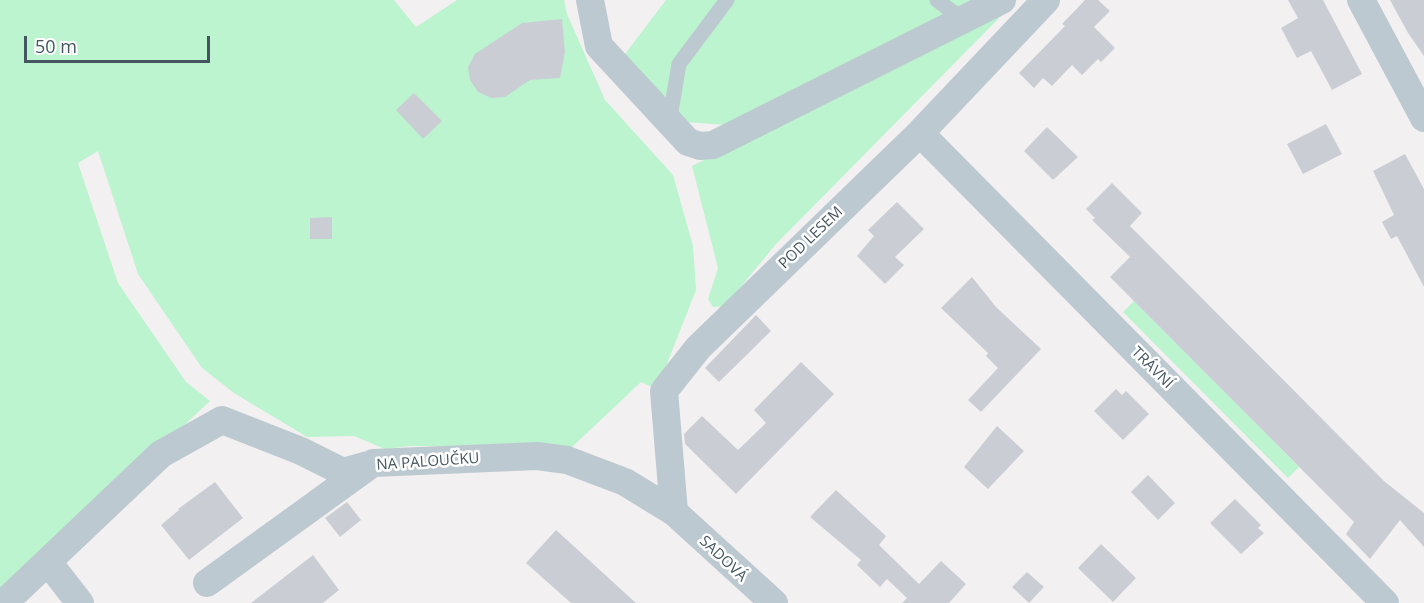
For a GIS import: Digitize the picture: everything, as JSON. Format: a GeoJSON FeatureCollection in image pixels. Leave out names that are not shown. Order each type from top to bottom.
{"type":"FeatureCollection","features":[{"type":"Feature","properties":{"kind":"street"},"geometry":{"type":"LineString","coordinates":[[590,0],[599,46],[688,142],[700,146],[713,145],[1002,0]]}},
{"type":"Feature","properties":{"kind":"street","name":"POD LESEM"},"geometry":{"type":"LineString","coordinates":[[674,512],[664,391],[698,348],[920,133],[1046,0]]}},
{"type":"Feature","properties":{"kind":"street"},"geometry":{"type":"LineString","coordinates":[[1361,0],[1424,118]]}},
{"type":"Feature","properties":{"kind":"street","name":"TRÁVNÍ"},"geometry":{"type":"LineString","coordinates":[[920,133],[1384,603]]}},
{"type":"Feature","properties":{"kind":"street"},"geometry":{"type":"LineString","coordinates":[[4,603],[161,454],[222,420],[301,451],[343,472],[373,463]]}},
{"type":"Feature","properties":{"kind":"street","name":"NA PALOUČKU"},"geometry":{"type":"LineString","coordinates":[[207,583],[373,463],[537,456],[567,460],[625,482],[674,512]]}},
{"type":"Feature","properties":{"kind":"street","name":"SADOVÁ"},"geometry":{"type":"LineString","coordinates":[[674,512],[774,603]]}},
{"type":"Feature","properties":{"kind":"street"},"geometry":{"type":"LineString","coordinates":[[48,562],[80,603]]}},
{"type":"Feature","properties":{"kind":"lane"},"geometry":{"type":"LineString","coordinates":[[669,123],[679,64],[727,0]]}},
{"type":"Feature","properties":{"kind":"lane"},"geometry":{"type":"LineString","coordinates":[[938,0],[963,20]]}},
{"type":"Feature","properties":{"kind":"green space"},"geometry":{"type":"Polygon","coordinates":[[[0,0],[394,0],[416,27],[457,0],[564,0],[567,14],[605,100],[673,175],[693,246],[696,290],[657,389],[641,382],[572,447],[410,446],[385,449],[354,436],[307,437],[234,393],[202,368],[138,274],[98,151],[78,163],[118,283],[186,382],[210,401],[0,598],[0,0]]]}},
{"type":"Feature","properties":{"kind":"green space"},"geometry":{"type":"Polygon","coordinates":[[[666,0],[973,0],[725,125],[674,121],[622,58],[666,0]]]}},
{"type":"Feature","properties":{"kind":"green space"},"geometry":{"type":"Polygon","coordinates":[[[1008,9],[776,244],[725,306],[713,307],[708,299],[718,268],[692,166],[1008,9]]]}},
{"type":"Feature","properties":{"kind":"green space"},"geometry":{"type":"Polygon","coordinates":[[[1134,301],[1299,467],[1288,478],[1123,312],[1134,301]]]}},
{"type":"Feature","properties":{"kind":"building"},"geometry":{"type":"Polygon","coordinates":[[[1085,0],[1098,0],[1110,11],[1094,27],[1115,48],[1101,62],[1098,59],[1082,75],[1072,65],[1052,86],[1043,78],[1034,88],[1019,73],[1065,26],[1062,24],[1085,0]]]}},
{"type":"Feature","properties":{"kind":"building"},"geometry":{"type":"Polygon","coordinates":[[[1288,0],[1323,0],[1362,74],[1332,90],[1311,51],[1297,58],[1281,28],[1298,18],[1288,0]]]}},
{"type":"Feature","properties":{"kind":"building"},"geometry":{"type":"Polygon","coordinates":[[[1390,0],[1424,0],[1424,56],[1408,33],[1390,0]]]}},
{"type":"Feature","properties":{"kind":"building"},"geometry":{"type":"Polygon","coordinates":[[[562,19],[565,52],[560,78],[530,80],[505,97],[491,98],[478,92],[470,80],[468,67],[475,54],[522,23],[562,19]]]}},
{"type":"Feature","properties":{"kind":"building"},"geometry":{"type":"Polygon","coordinates":[[[414,93],[442,121],[423,139],[396,110],[414,93]]]}},
{"type":"Feature","properties":{"kind":"building"},"geometry":{"type":"Polygon","coordinates":[[[1326,124],[1342,154],[1303,174],[1287,144],[1326,124]]]}},
{"type":"Feature","properties":{"kind":"building"},"geometry":{"type":"Polygon","coordinates":[[[1047,127],[1078,157],[1053,180],[1024,151],[1047,127]]]}},
{"type":"Feature","properties":{"kind":"building"},"geometry":{"type":"Polygon","coordinates":[[[1405,154],[1424,189],[1424,287],[1397,236],[1391,239],[1382,222],[1394,215],[1373,171],[1405,154]]]}},
{"type":"Feature","properties":{"kind":"building"},"geometry":{"type":"Polygon","coordinates":[[[1112,183],[1142,213],[1130,226],[1384,481],[1424,513],[1424,547],[1400,520],[1370,559],[1346,534],[1354,522],[1110,277],[1130,257],[1092,220],[1095,218],[1086,209],[1112,183]]]}},
{"type":"Feature","properties":{"kind":"building"},"geometry":{"type":"Polygon","coordinates":[[[897,202],[924,229],[895,257],[904,265],[885,284],[857,256],[874,236],[868,230],[897,202]]]}},
{"type":"Feature","properties":{"kind":"building"},"geometry":{"type":"Polygon","coordinates":[[[332,217],[332,239],[310,239],[310,218],[332,217]]]}},
{"type":"Feature","properties":{"kind":"building"},"geometry":{"type":"Polygon","coordinates":[[[972,277],[996,307],[1041,349],[981,412],[968,400],[998,368],[986,356],[988,353],[941,308],[972,277]]]}},
{"type":"Feature","properties":{"kind":"building"},"geometry":{"type":"Polygon","coordinates":[[[756,315],[771,331],[719,382],[705,368],[756,315]]]}},
{"type":"Feature","properties":{"kind":"building"},"geometry":{"type":"Polygon","coordinates":[[[801,362],[834,394],[736,494],[685,444],[684,434],[702,416],[738,450],[766,423],[754,410],[801,362]]]}},
{"type":"Feature","properties":{"kind":"building"},"geometry":{"type":"Polygon","coordinates":[[[1116,389],[1122,395],[1126,391],[1149,414],[1123,440],[1094,411],[1116,389]]]}},
{"type":"Feature","properties":{"kind":"building"},"geometry":{"type":"Polygon","coordinates":[[[997,426],[1024,451],[988,489],[964,467],[997,426]]]}},
{"type":"Feature","properties":{"kind":"building"},"geometry":{"type":"Polygon","coordinates":[[[1148,475],[1175,503],[1158,520],[1131,492],[1148,475]]]}},
{"type":"Feature","properties":{"kind":"building"},"geometry":{"type":"Polygon","coordinates":[[[215,482],[243,518],[189,560],[161,525],[178,509],[215,482]]]}},
{"type":"Feature","properties":{"kind":"building"},"geometry":{"type":"Polygon","coordinates":[[[836,490],[886,536],[879,545],[919,584],[941,561],[966,584],[949,603],[902,603],[907,598],[887,579],[880,587],[857,565],[861,560],[810,517],[836,490]]]}},
{"type":"Feature","properties":{"kind":"building"},"geometry":{"type":"Polygon","coordinates":[[[1235,499],[1261,525],[1258,528],[1264,533],[1241,554],[1210,523],[1235,499]]]}},
{"type":"Feature","properties":{"kind":"building"},"geometry":{"type":"Polygon","coordinates":[[[347,502],[361,520],[340,537],[325,518],[347,502]]]}},
{"type":"Feature","properties":{"kind":"building"},"geometry":{"type":"Polygon","coordinates":[[[556,530],[636,603],[571,603],[526,563],[556,530]]]}},
{"type":"Feature","properties":{"kind":"building"},"geometry":{"type":"Polygon","coordinates":[[[1101,544],[1136,578],[1113,602],[1078,568],[1101,544]]]}},
{"type":"Feature","properties":{"kind":"building"},"geometry":{"type":"Polygon","coordinates":[[[313,555],[339,590],[323,603],[251,603],[313,555]]]}},
{"type":"Feature","properties":{"kind":"building"},"geometry":{"type":"Polygon","coordinates":[[[1027,572],[1044,587],[1029,603],[1012,587],[1027,572]]]}}]}
